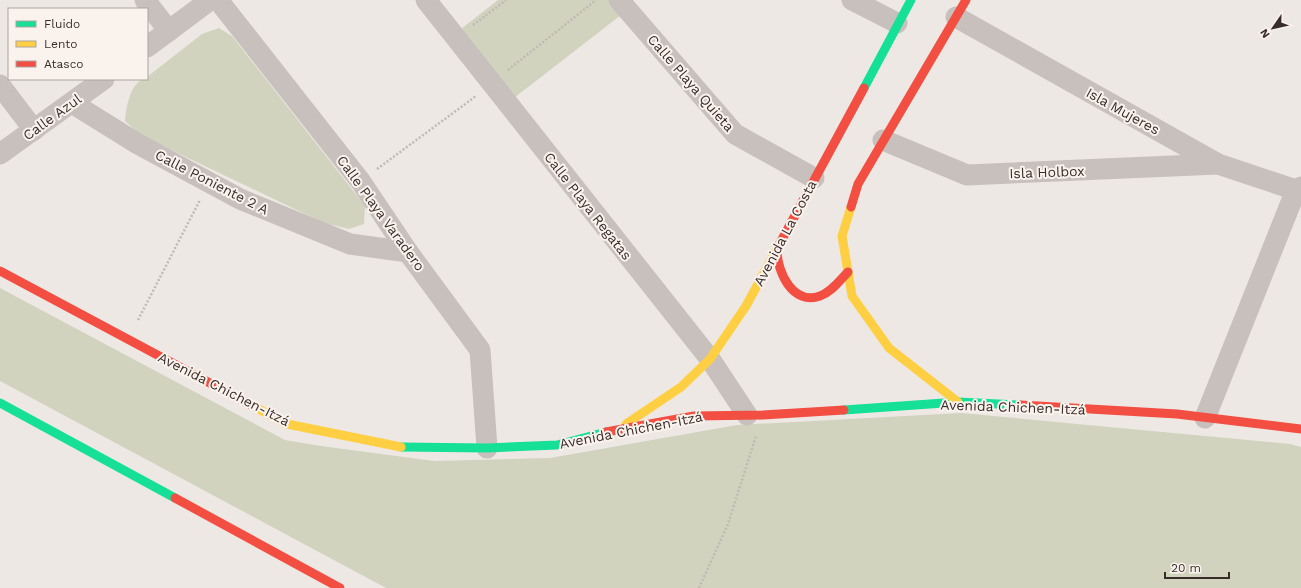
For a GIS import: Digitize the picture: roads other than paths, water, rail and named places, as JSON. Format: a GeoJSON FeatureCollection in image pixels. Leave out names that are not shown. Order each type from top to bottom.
{"type":"FeatureCollection","features":[{"type":"Feature","properties":{"kind":"main road","name":"Avenida La Costa"},"geometry":{"type":"LineString","coordinates":[[616,430],[681,388],[710,358],[746,306],[897,23],[911,0]]}},
{"type":"Feature","properties":{"kind":"main road"},"geometry":{"type":"LineString","coordinates":[[958,402],[889,348],[852,296],[842,236],[858,184],[961,8]]}},
{"type":"Feature","properties":{"kind":"main road"},"geometry":{"type":"LineString","coordinates":[[777,250],[779,268],[788,286],[797,294],[809,298],[820,296],[829,291],[848,272]]}},
{"type":"Feature","properties":{"kind":"main road","name":"Avenida Chichen-Itzá"},"geometry":{"type":"LineString","coordinates":[[0,271],[287,424],[406,448],[487,448],[556,445],[616,430],[694,416],[755,415],[958,402],[1177,414],[1301,429]]}},
{"type":"Feature","properties":{"kind":"main road"},"geometry":{"type":"LineString","coordinates":[[1,405],[315,582],[340,588]]}},
{"type":"Feature","properties":{"kind":"street"},"geometry":{"type":"LineString","coordinates":[[145,0],[169,31]]}},
{"type":"Feature","properties":{"kind":"street"},"geometry":{"type":"LineString","coordinates":[[148,46],[210,0]]}},
{"type":"Feature","properties":{"kind":"street","name":"Calle Playa Varadero"},"geometry":{"type":"LineString","coordinates":[[218,0],[361,182],[408,252],[480,350],[487,448]]}},
{"type":"Feature","properties":{"kind":"street","name":"Calle Playa Regatas"},"geometry":{"type":"LineString","coordinates":[[426,0],[755,415]]}},
{"type":"Feature","properties":{"kind":"street","name":"Calle Playa Quieta"},"geometry":{"type":"LineString","coordinates":[[619,0],[735,134],[814,178]]}},
{"type":"Feature","properties":{"kind":"street"},"geometry":{"type":"LineString","coordinates":[[852,0],[897,23]]}},
{"type":"Feature","properties":{"kind":"street","name":"Isla Mujeres"},"geometry":{"type":"LineString","coordinates":[[961,8],[1218,164],[1298,189]]}},
{"type":"Feature","properties":{"kind":"street","name":"Calle Azul"},"geometry":{"type":"LineString","coordinates":[[0,154],[103,80]]}},
{"type":"Feature","properties":{"kind":"street"},"geometry":{"type":"LineString","coordinates":[[0,85],[34,130]]}},
{"type":"Feature","properties":{"kind":"street","name":"Calle Poniente 2 A"},"geometry":{"type":"LineString","coordinates":[[72,103],[138,144],[240,199],[350,244],[408,252]]}},
{"type":"Feature","properties":{"kind":"street","name":"Isla Holbox"},"geometry":{"type":"LineString","coordinates":[[883,140],[967,175],[1218,164]]}},
{"type":"Feature","properties":{"kind":"street"},"geometry":{"type":"LineString","coordinates":[[1205,418],[1298,189]]}}]}
